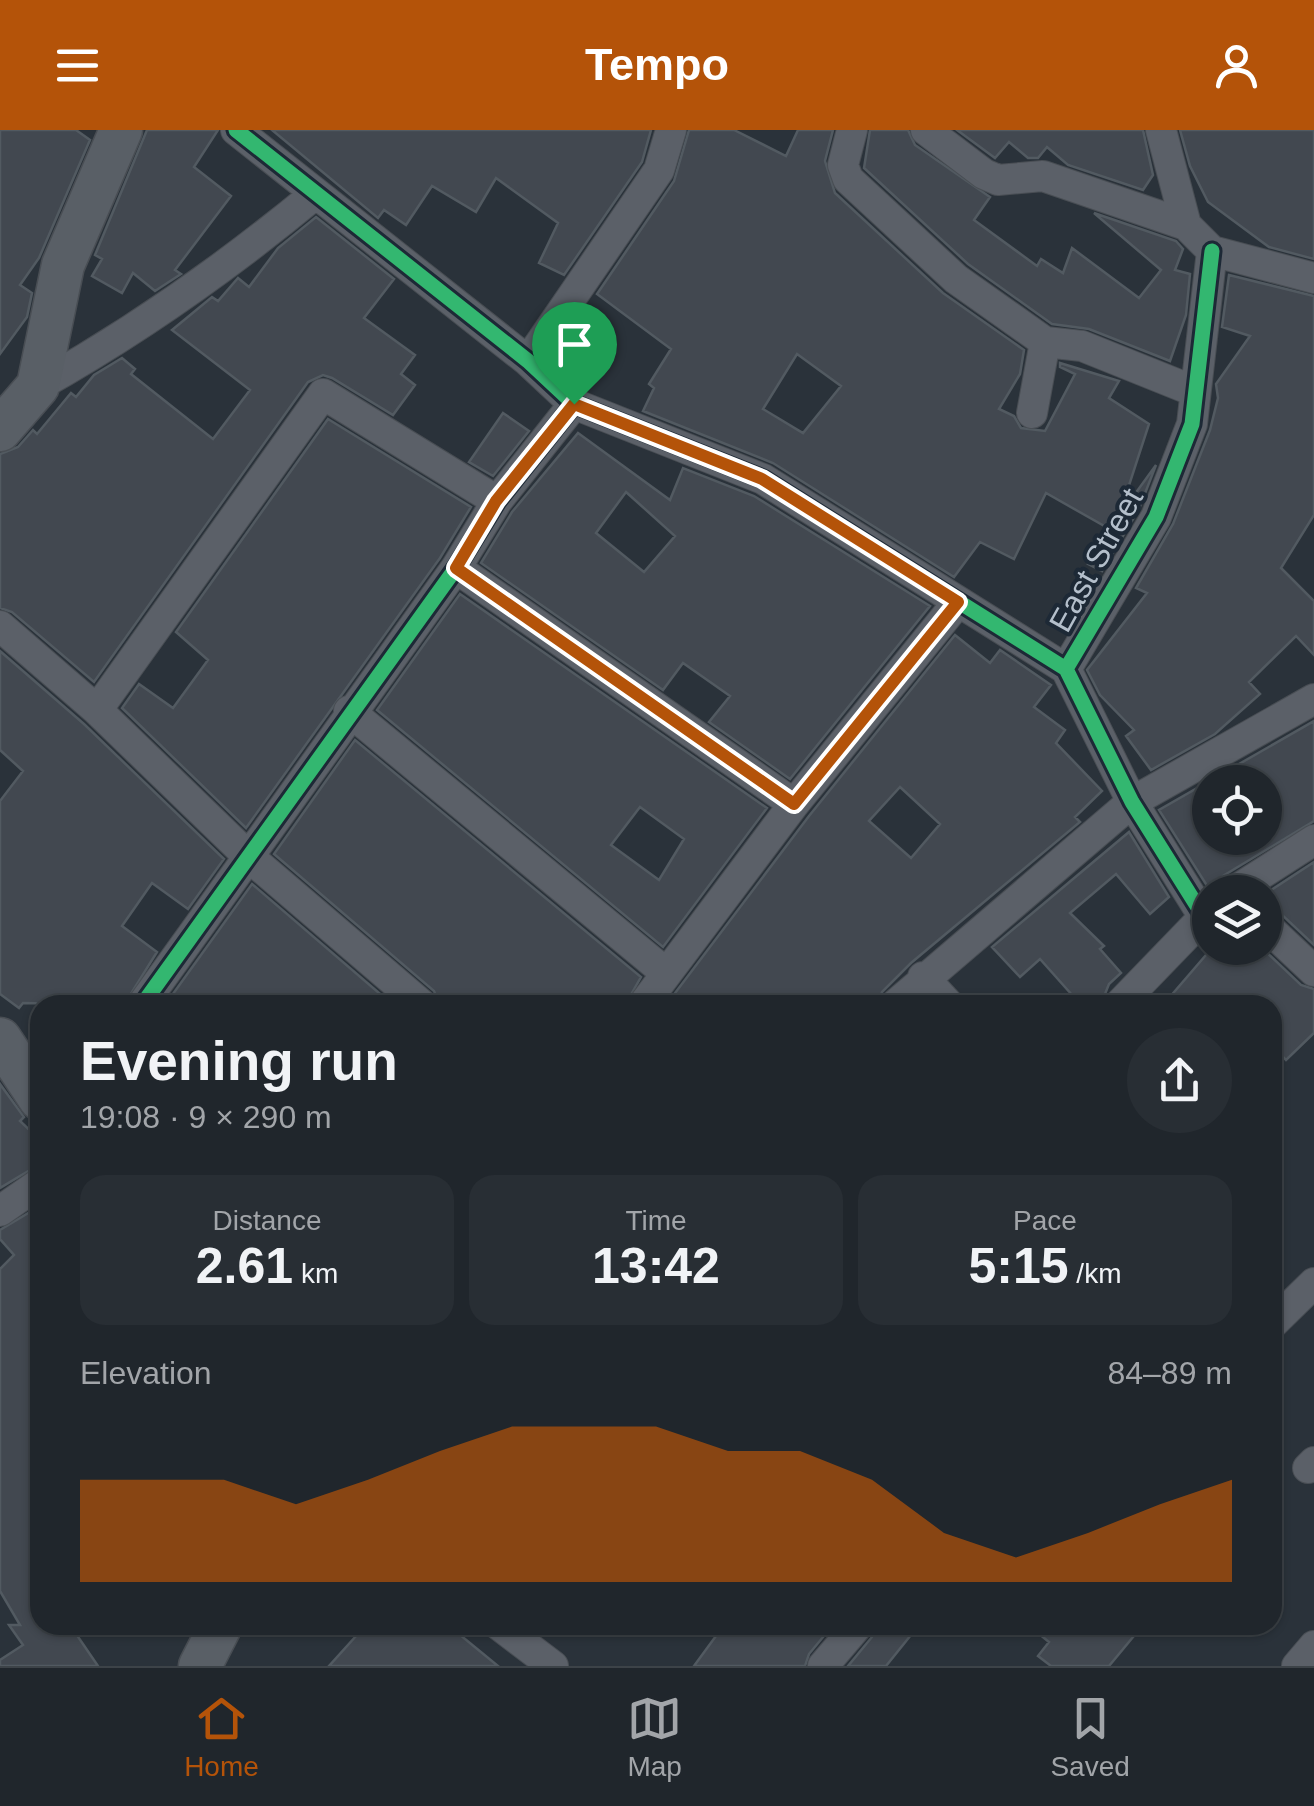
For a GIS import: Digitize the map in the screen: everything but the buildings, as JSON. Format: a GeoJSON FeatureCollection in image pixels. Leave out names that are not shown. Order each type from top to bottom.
{"type":"FeatureCollection","features":[{"type":"Feature","properties":{"kind":"street"},"geometry":{"type":"LineString","coordinates":[[38,386],[63,265],[121,130]]}},
{"type":"Feature","properties":{"kind":"street"},"geometry":{"type":"LineString","coordinates":[[236,130],[314,196],[528,361],[574,404],[762,479],[1066,669]]}},
{"type":"Feature","properties":{"kind":"street"},"geometry":{"type":"LineString","coordinates":[[528,361],[659,170],[671,130]]}},
{"type":"Feature","properties":{"kind":"street"},"geometry":{"type":"LineString","coordinates":[[852,130],[843,164],[848,178],[956,278],[1044,342],[1082,346],[1194,392]]}},
{"type":"Feature","properties":{"kind":"street"},"geometry":{"type":"LineString","coordinates":[[926,130],[984,174],[998,180],[1043,176],[1186,226],[1212,251],[1314,278]]}},
{"type":"Feature","properties":{"kind":"street"},"geometry":{"type":"LineString","coordinates":[[1161,130],[1186,226]]}},
{"type":"Feature","properties":{"kind":"street"},"geometry":{"type":"LineString","coordinates":[[0,430],[38,386],[129,334],[247,250],[314,196]]}},
{"type":"Feature","properties":{"kind":"street","name":"East Street"},"geometry":{"type":"LineString","coordinates":[[1192,892],[1132,802],[1066,669],[1156,518],[1192,424],[1212,251]]}},
{"type":"Feature","properties":{"kind":"street"},"geometry":{"type":"LineString","coordinates":[[1032,414],[1044,342]]}},
{"type":"Feature","properties":{"kind":"street"},"geometry":{"type":"LineString","coordinates":[[97,710],[323,394],[496,501]]}},
{"type":"Feature","properties":{"kind":"street"},"geometry":{"type":"LineString","coordinates":[[149,995],[349,710],[456,568],[496,501],[574,404]]}},
{"type":"Feature","properties":{"kind":"street"},"geometry":{"type":"LineString","coordinates":[[456,568],[794,804]]}},
{"type":"Feature","properties":{"kind":"street"},"geometry":{"type":"LineString","coordinates":[[650,995],[794,804],[958,602]]}},
{"type":"Feature","properties":{"kind":"street"},"geometry":{"type":"LineString","coordinates":[[0,626],[97,710],[249,857],[410,995]]}},
{"type":"Feature","properties":{"kind":"street"},"geometry":{"type":"LineString","coordinates":[[905,995],[1132,802],[1314,698]]}},
{"type":"Feature","properties":{"kind":"street"},"geometry":{"type":"LineString","coordinates":[[349,710],[666,974]]}},
{"type":"Feature","properties":{"kind":"street"},"geometry":{"type":"LineString","coordinates":[[1259,875],[1314,840]]}},
{"type":"Feature","properties":{"kind":"street"},"geometry":{"type":"LineString","coordinates":[[1129,995],[1192,930]]}},
{"type":"Feature","properties":{"kind":"street"},"geometry":{"type":"LineString","coordinates":[[1282,941],[1314,971]]}},
{"type":"Feature","properties":{"kind":"street"},"geometry":{"type":"LineString","coordinates":[[923,977],[940,995]]}},
{"type":"Feature","properties":{"kind":"street"},"geometry":{"type":"LineString","coordinates":[[0,1040],[30,1085]]}},
{"type":"Feature","properties":{"kind":"street"},"geometry":{"type":"LineString","coordinates":[[0,1212],[30,1191]]}},
{"type":"Feature","properties":{"kind":"street"},"geometry":{"type":"LineString","coordinates":[[1282,1314],[1314,1283]]}},
{"type":"Feature","properties":{"kind":"street"},"geometry":{"type":"LineString","coordinates":[[200,1666],[216,1635]]}},
{"type":"Feature","properties":{"kind":"street"},"geometry":{"type":"LineString","coordinates":[[512,1635],[554,1666]]}},
{"type":"Feature","properties":{"kind":"street"},"geometry":{"type":"LineString","coordinates":[[823,1666],[849,1635]]}},
{"type":"Feature","properties":{"kind":"street"},"geometry":{"type":"LineString","coordinates":[[1297,1666],[1314,1646]]}},
{"type":"Feature","properties":{"kind":"cycle path"},"geometry":{"type":"LineString","coordinates":[[236,130],[528,361],[574,404],[763,479],[1066,669]]}},
{"type":"Feature","properties":{"kind":"cycle path"},"geometry":{"type":"LineString","coordinates":[[1192,898],[1132,802],[1066,669],[1156,517],[1192,424],[1212,251]]}},
{"type":"Feature","properties":{"kind":"cycle path"},"geometry":{"type":"LineString","coordinates":[[149,995],[456,568],[497,501],[574,404]]}},
{"type":"Feature","properties":{"kind":"route"},"geometry":{"type":"LineString","coordinates":[[574,404],[762,479],[958,602],[794,804],[456,568],[496,501],[574,404]]}}]}
